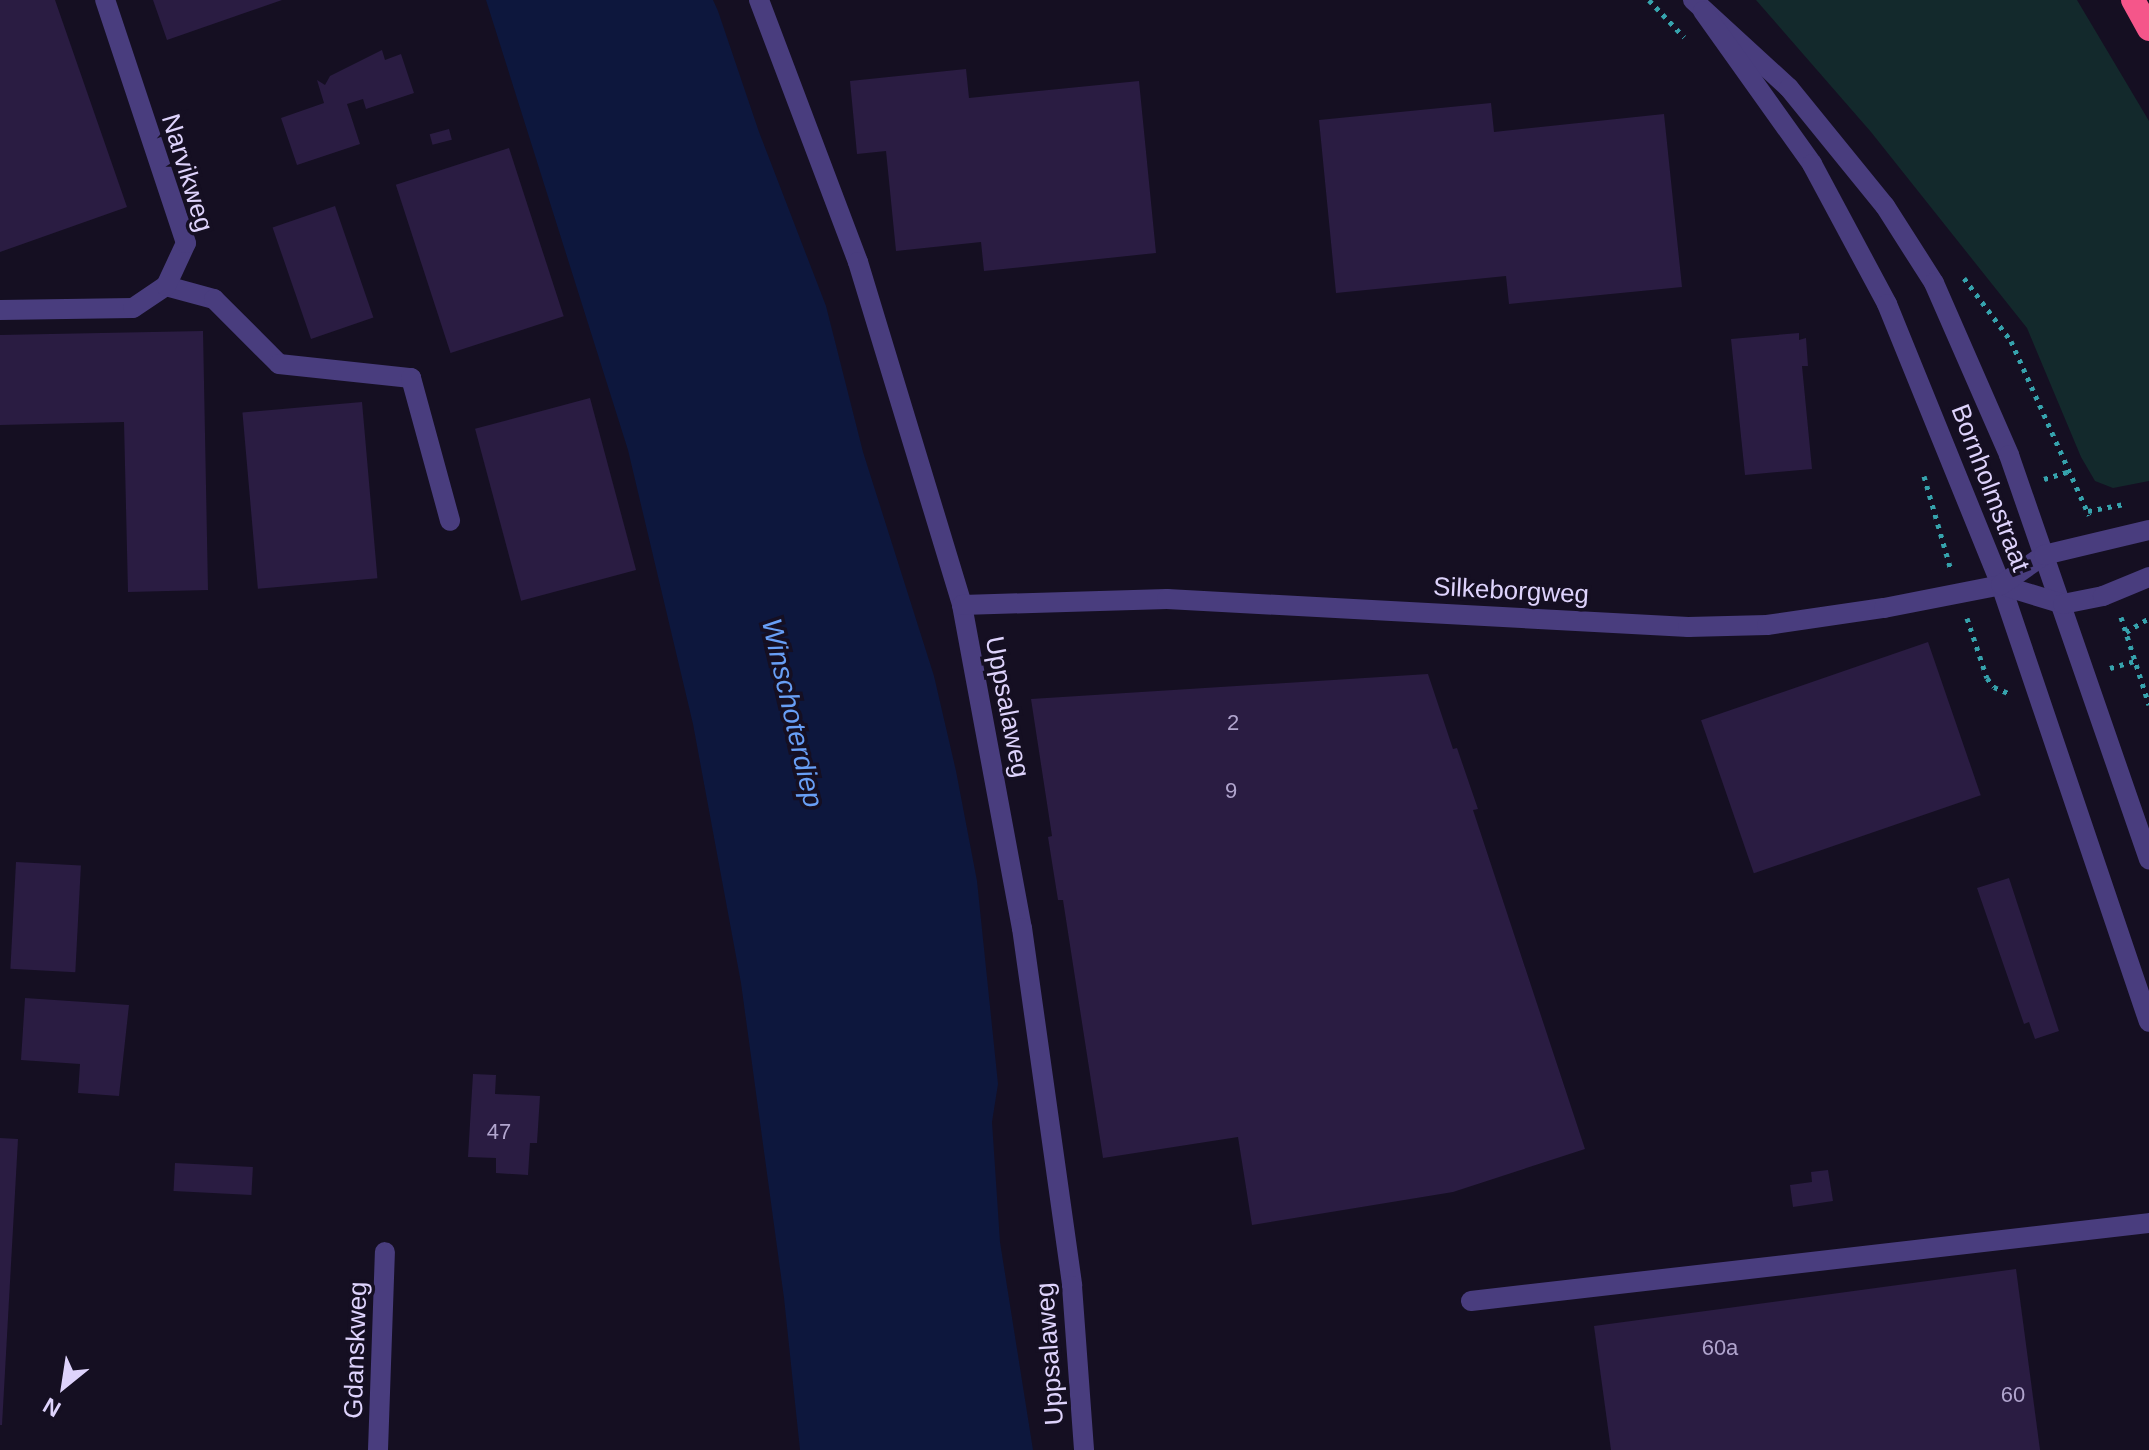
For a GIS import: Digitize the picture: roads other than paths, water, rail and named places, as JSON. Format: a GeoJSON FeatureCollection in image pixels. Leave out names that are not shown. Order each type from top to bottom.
{"type":"FeatureCollection","features":[{"type":"Feature","properties":{"kind":"highway"},"geometry":{"type":"LineString","coordinates":[[2133,0],[2149,29]]}},
{"type":"Feature","properties":{"kind":"street","name":"Narvikweg"},"geometry":{"type":"LineString","coordinates":[[105,0],[186,243],[166,286]]}},
{"type":"Feature","properties":{"kind":"street","name":"Uppsalaweg"},"geometry":{"type":"LineString","coordinates":[[759,0],[858,262],[962,605],[1022,928],[1072,1286],[1084,1450]]}},
{"type":"Feature","properties":{"kind":"street","name":"Bornholmstraat"},"geometry":{"type":"LineString","coordinates":[[1698,5],[1789,88],[1885,206],[1934,283],[2009,455],[2149,859]]}},
{"type":"Feature","properties":{"kind":"street","name":"Bornholmstraat"},"geometry":{"type":"LineString","coordinates":[[1698,5],[1812,164],[1849,227],[1899,332],[2001,585],[2149,1022]]}},
{"type":"Feature","properties":{"kind":"street"},"geometry":{"type":"LineString","coordinates":[[0,310],[133,308],[166,286],[214,299],[279,364],[411,378],[450,521]]}},
{"type":"Feature","properties":{"kind":"street"},"geometry":{"type":"LineString","coordinates":[[2044,555],[2149,530]]}},
{"type":"Feature","properties":{"kind":"street","name":"Silkeborgweg"},"geometry":{"type":"LineString","coordinates":[[962,605],[1167,599],[1704,627],[1767,625],[1884,608],[1958,591],[2001,585],[2044,555]]}},
{"type":"Feature","properties":{"kind":"street"},"geometry":{"type":"LineString","coordinates":[[2001,585],[2063,604],[2103,596],[2149,577]]}},
{"type":"Feature","properties":{"kind":"street"},"geometry":{"type":"LineString","coordinates":[[1471,1301],[2149,1223]]}},
{"type":"Feature","properties":{"kind":"street","name":"Gdanskweg"},"geometry":{"type":"LineString","coordinates":[[378,1450],[385,1252]]}},
{"type":"Feature","properties":{"kind":"water","name":"Winschoterdiep"},"geometry":{"type":"Polygon","coordinates":[[[486,0],[713,0],[718,11],[759,132],[826,306],[863,452],[934,676],[956,771],[977,881],[998,1084],[992,1122],[1000,1242],[1033,1450],[800,1450],[784,1298],[741,983],[693,724],[628,450],[486,0]]]}}]}
